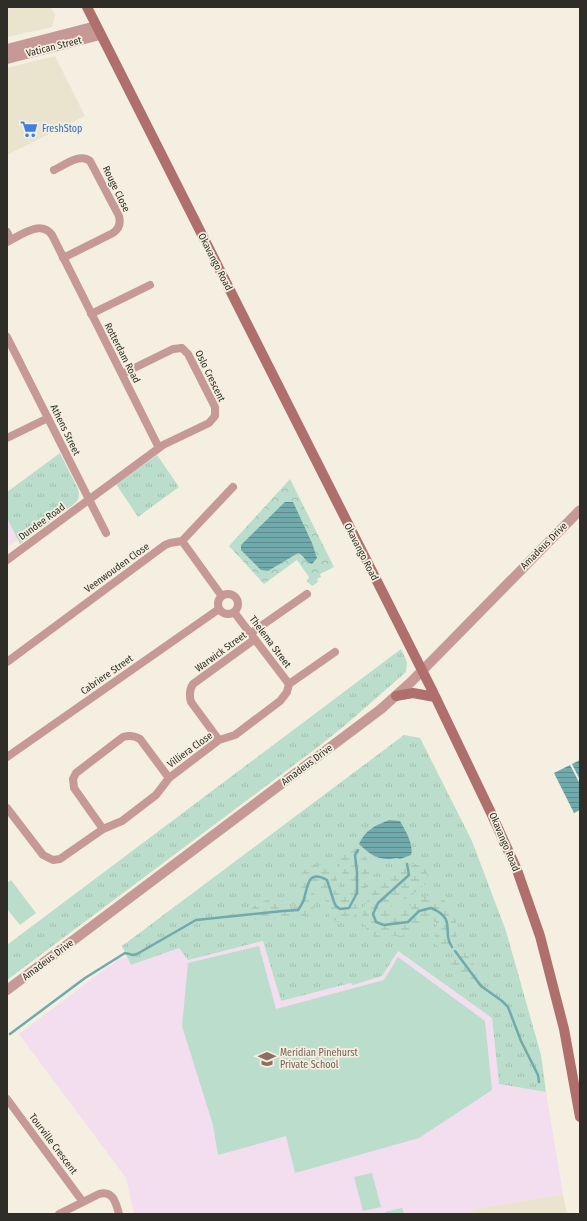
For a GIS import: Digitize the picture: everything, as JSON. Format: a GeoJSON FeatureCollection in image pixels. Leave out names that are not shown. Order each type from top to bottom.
{"type":"FeatureCollection","features":[{"type":"Feature","properties":{"kind":"main road","name":"Okavango Road"},"geometry":{"type":"LineString","coordinates":[[87,7],[422,671],[517,870],[537,929],[564,1029],[580,1117]]}},
{"type":"Feature","properties":{"kind":"main road"},"geometry":{"type":"LineString","coordinates":[[396,696],[413,693],[435,698]]}},
{"type":"Feature","properties":{"kind":"street","name":"Vatican Street"},"geometry":{"type":"LineString","coordinates":[[7,49],[98,31]]}},
{"type":"Feature","properties":{"kind":"street","name":"Vatican Street"},"geometry":{"type":"LineString","coordinates":[[7,59],[98,31]]}},
{"type":"Feature","properties":{"kind":"street","name":"Rouge Close"},"geometry":{"type":"LineString","coordinates":[[54,170],[78,158],[86,158],[90,161],[119,216],[120,222],[119,228],[113,233],[63,258]]}},
{"type":"Feature","properties":{"kind":"street","name":"Rotterdam Road"},"geometry":{"type":"LineString","coordinates":[[9,241],[36,228],[45,229],[52,235],[159,448]]}},
{"type":"Feature","properties":{"kind":"street"},"geometry":{"type":"LineString","coordinates":[[7,232],[9,241]]}},
{"type":"Feature","properties":{"kind":"street"},"geometry":{"type":"LineString","coordinates":[[91,314],[150,285]]}},
{"type":"Feature","properties":{"kind":"street","name":"Athens Street"},"geometry":{"type":"LineString","coordinates":[[7,337],[106,533]]}},
{"type":"Feature","properties":{"kind":"street","name":"Oslo Crescent"},"geometry":{"type":"LineString","coordinates":[[122,374],[173,349],[182,348],[188,354],[215,407],[216,414],[209,423],[159,448]]}},
{"type":"Feature","properties":{"kind":"street"},"geometry":{"type":"LineString","coordinates":[[7,438],[48,418]]}},
{"type":"Feature","properties":{"kind":"street"},"geometry":{"type":"LineString","coordinates":[[89,500],[159,448]]}},
{"type":"Feature","properties":{"kind":"street","name":"Veenwouden Close"},"geometry":{"type":"LineString","coordinates":[[7,662],[165,546],[170,543],[182,541],[233,487]]}},
{"type":"Feature","properties":{"kind":"street","name":"Dundee Road"},"geometry":{"type":"LineString","coordinates":[[7,560],[89,500]]}},
{"type":"Feature","properties":{"kind":"street","name":"Amadeus Drive"},"geometry":{"type":"LineString","coordinates":[[7,990],[381,709],[422,671],[580,510]]}},
{"type":"Feature","properties":{"kind":"street"},"geometry":{"type":"LineString","coordinates":[[182,541],[221,596]]}},
{"type":"Feature","properties":{"kind":"street"},"geometry":{"type":"LineString","coordinates":[[227,593],[236,597],[238,604],[234,612],[226,614],[219,609],[217,601],[221,596],[227,593]]}},
{"type":"Feature","properties":{"kind":"street"},"geometry":{"type":"LineString","coordinates":[[253,636],[307,594]]}},
{"type":"Feature","properties":{"kind":"street","name":"Cabriere Street"},"geometry":{"type":"LineString","coordinates":[[7,757],[219,609]]}},
{"type":"Feature","properties":{"kind":"street","name":"Thelema Street"},"geometry":{"type":"LineString","coordinates":[[234,612],[289,684]]}},
{"type":"Feature","properties":{"kind":"street","name":"Warwick Street"},"geometry":{"type":"LineString","coordinates":[[219,740],[192,702],[190,697],[190,688],[253,636]]}},
{"type":"Feature","properties":{"kind":"street","name":"Villiera Close"},"geometry":{"type":"LineString","coordinates":[[7,808],[43,855],[53,860],[60,859],[103,829],[122,821],[150,800],[161,790],[169,778],[219,740],[235,735],[280,701],[287,692],[289,684],[335,652]]}},
{"type":"Feature","properties":{"kind":"street"},"geometry":{"type":"LineString","coordinates":[[103,829],[74,788],[73,779],[76,772],[124,737],[135,736],[140,740],[169,778]]}},
{"type":"Feature","properties":{"kind":"street","name":"Tourville Crescent"},"geometry":{"type":"LineString","coordinates":[[7,1099],[84,1202]]}},
{"type":"Feature","properties":{"kind":"street"},"geometry":{"type":"LineString","coordinates":[[58,1214],[99,1194],[107,1193],[114,1198],[119,1214]]}},
{"type":"Feature","properties":{"kind":"shaded area"},"geometry":{"type":"Polygon","coordinates":[[[7,7],[51,7],[55,15],[52,27],[7,37],[7,7]]]}},
{"type":"Feature","properties":{"kind":"shaded area"},"geometry":{"type":"Polygon","coordinates":[[[55,56],[85,116],[7,155],[7,68],[55,56]]]}},
{"type":"Feature","properties":{"kind":"shaded area"},"geometry":{"type":"Polygon","coordinates":[[[7,518],[18,540],[7,547],[7,518]]]}},
{"type":"Feature","properties":{"kind":"shaded area","name":"Meridian Pinehurst Private School"},"geometry":{"type":"Polygon","coordinates":[[[264,941],[281,1001],[382,976],[397,951],[492,1018],[499,1084],[546,1092],[563,1194],[472,1210],[473,1214],[134,1214],[126,1178],[19,1034],[118,959],[127,957],[131,965],[179,948],[188,960],[264,941]]]}},
{"type":"Feature","properties":{"kind":"shaded area"},"geometry":{"type":"Polygon","coordinates":[[[563,1194],[567,1214],[473,1214],[472,1210],[563,1194]]]}},
{"type":"Feature","properties":{"kind":"green space"},"geometry":{"type":"Polygon","coordinates":[[[60,453],[78,489],[78,499],[74,504],[20,544],[7,518],[7,492],[60,453]]]}},
{"type":"Feature","properties":{"kind":"green space"},"geometry":{"type":"Polygon","coordinates":[[[157,455],[179,487],[138,517],[116,484],[157,455]]]}},
{"type":"Feature","properties":{"kind":"green space"},"geometry":{"type":"Polygon","coordinates":[[[290,479],[334,567],[320,574],[321,577],[317,579],[318,582],[312,586],[307,581],[309,577],[297,560],[264,584],[229,546],[290,479]]]}},
{"type":"Feature","properties":{"kind":"green space"},"geometry":{"type":"Polygon","coordinates":[[[401,649],[407,662],[406,672],[343,727],[7,980],[7,945],[401,649]]]}},
{"type":"Feature","properties":{"kind":"green space"},"geometry":{"type":"Polygon","coordinates":[[[404,735],[420,738],[472,841],[506,931],[541,1055],[546,1092],[499,1084],[492,1018],[398,951],[382,976],[353,985],[351,983],[281,1001],[263,941],[188,960],[179,948],[131,965],[122,946],[404,735]]]}},
{"type":"Feature","properties":{"kind":"green space"},"geometry":{"type":"Polygon","coordinates":[[[350,847],[357,849],[369,861],[372,869],[371,876],[356,914],[351,920],[340,923],[330,918],[327,910],[325,895],[321,890],[314,891],[315,905],[312,911],[303,917],[256,920],[253,917],[250,909],[265,900],[274,899],[282,901],[285,906],[291,907],[298,903],[301,894],[303,873],[310,866],[322,865],[329,867],[336,876],[343,895],[348,894],[350,887],[341,871],[340,861],[341,856],[350,847]]]}},
{"type":"Feature","properties":{"kind":"green space"},"geometry":{"type":"Polygon","coordinates":[[[412,864],[421,864],[427,871],[428,882],[411,896],[392,905],[390,909],[393,914],[403,912],[415,901],[430,895],[440,898],[449,905],[456,922],[457,935],[455,946],[446,950],[437,946],[435,937],[437,923],[431,920],[424,920],[418,926],[401,936],[369,935],[362,917],[368,900],[373,892],[388,877],[396,871],[412,864]]]}},
{"type":"Feature","properties":{"kind":"green space"},"geometry":{"type":"Polygon","coordinates":[[[11,880],[36,913],[20,925],[7,909],[7,883],[11,880]]]}},
{"type":"Feature","properties":{"kind":"green space"},"geometry":{"type":"Polygon","coordinates":[[[259,946],[276,1009],[384,980],[398,957],[485,1021],[492,1090],[419,1138],[295,1173],[286,1136],[218,1155],[213,1125],[182,1026],[188,963],[259,946]]]}},
{"type":"Feature","properties":{"kind":"green space"},"geometry":{"type":"Polygon","coordinates":[[[466,949],[471,956],[478,975],[478,977],[471,982],[454,974],[447,966],[454,954],[466,949]]]}},
{"type":"Feature","properties":{"kind":"green space"},"geometry":{"type":"Polygon","coordinates":[[[372,1173],[381,1207],[363,1211],[354,1177],[372,1173]]]}},
{"type":"Feature","properties":{"kind":"green space"},"geometry":{"type":"Polygon","coordinates":[[[402,1208],[404,1214],[385,1214],[385,1212],[402,1208]]]}},
{"type":"Feature","properties":{"kind":"water"},"geometry":{"type":"Polygon","coordinates":[[[285,502],[293,502],[312,543],[317,558],[312,564],[298,553],[268,571],[261,570],[241,550],[241,545],[285,502]]]}},
{"type":"Feature","properties":{"kind":"water"},"geometry":{"type":"Polygon","coordinates":[[[580,760],[580,780],[572,764],[580,760]]]}},
{"type":"Feature","properties":{"kind":"water"},"geometry":{"type":"Polygon","coordinates":[[[570,765],[580,784],[580,810],[574,813],[554,773],[570,765]]]}},
{"type":"Feature","properties":{"kind":"water"},"geometry":{"type":"Polygon","coordinates":[[[389,820],[400,821],[410,842],[412,851],[411,855],[400,859],[376,857],[359,844],[364,835],[371,829],[389,820]]]}},
{"type":"Feature","properties":{"kind":"waterway"},"geometry":{"type":"LineString","coordinates":[[10,1034],[85,978],[125,953],[133,955],[137,954],[196,920],[298,910],[304,900],[310,880],[312,877],[316,876],[327,880],[336,906],[340,909],[349,908],[357,893],[355,855],[358,850]]}},
{"type":"Feature","properties":{"kind":"waterway"},"geometry":{"type":"LineString","coordinates":[[407,864],[409,875],[378,903],[373,914],[376,922],[384,925],[408,922],[419,911],[431,908],[439,912],[447,921],[448,937],[452,947]]}},
{"type":"Feature","properties":{"kind":"waterway"},"geometry":{"type":"LineString","coordinates":[[455,951],[481,986],[508,1007],[521,1041],[538,1075],[539,1082]]}},
{"type":"Feature","properties":{"kind":"place","name":"FreshStop"},"geometry":{"type":"Point","coordinates":[29,129]}},
{"type":"Feature","properties":{"kind":"place","name":"Meridian Pinehurst Private School"},"geometry":{"type":"Point","coordinates":[267,1059]}}]}
